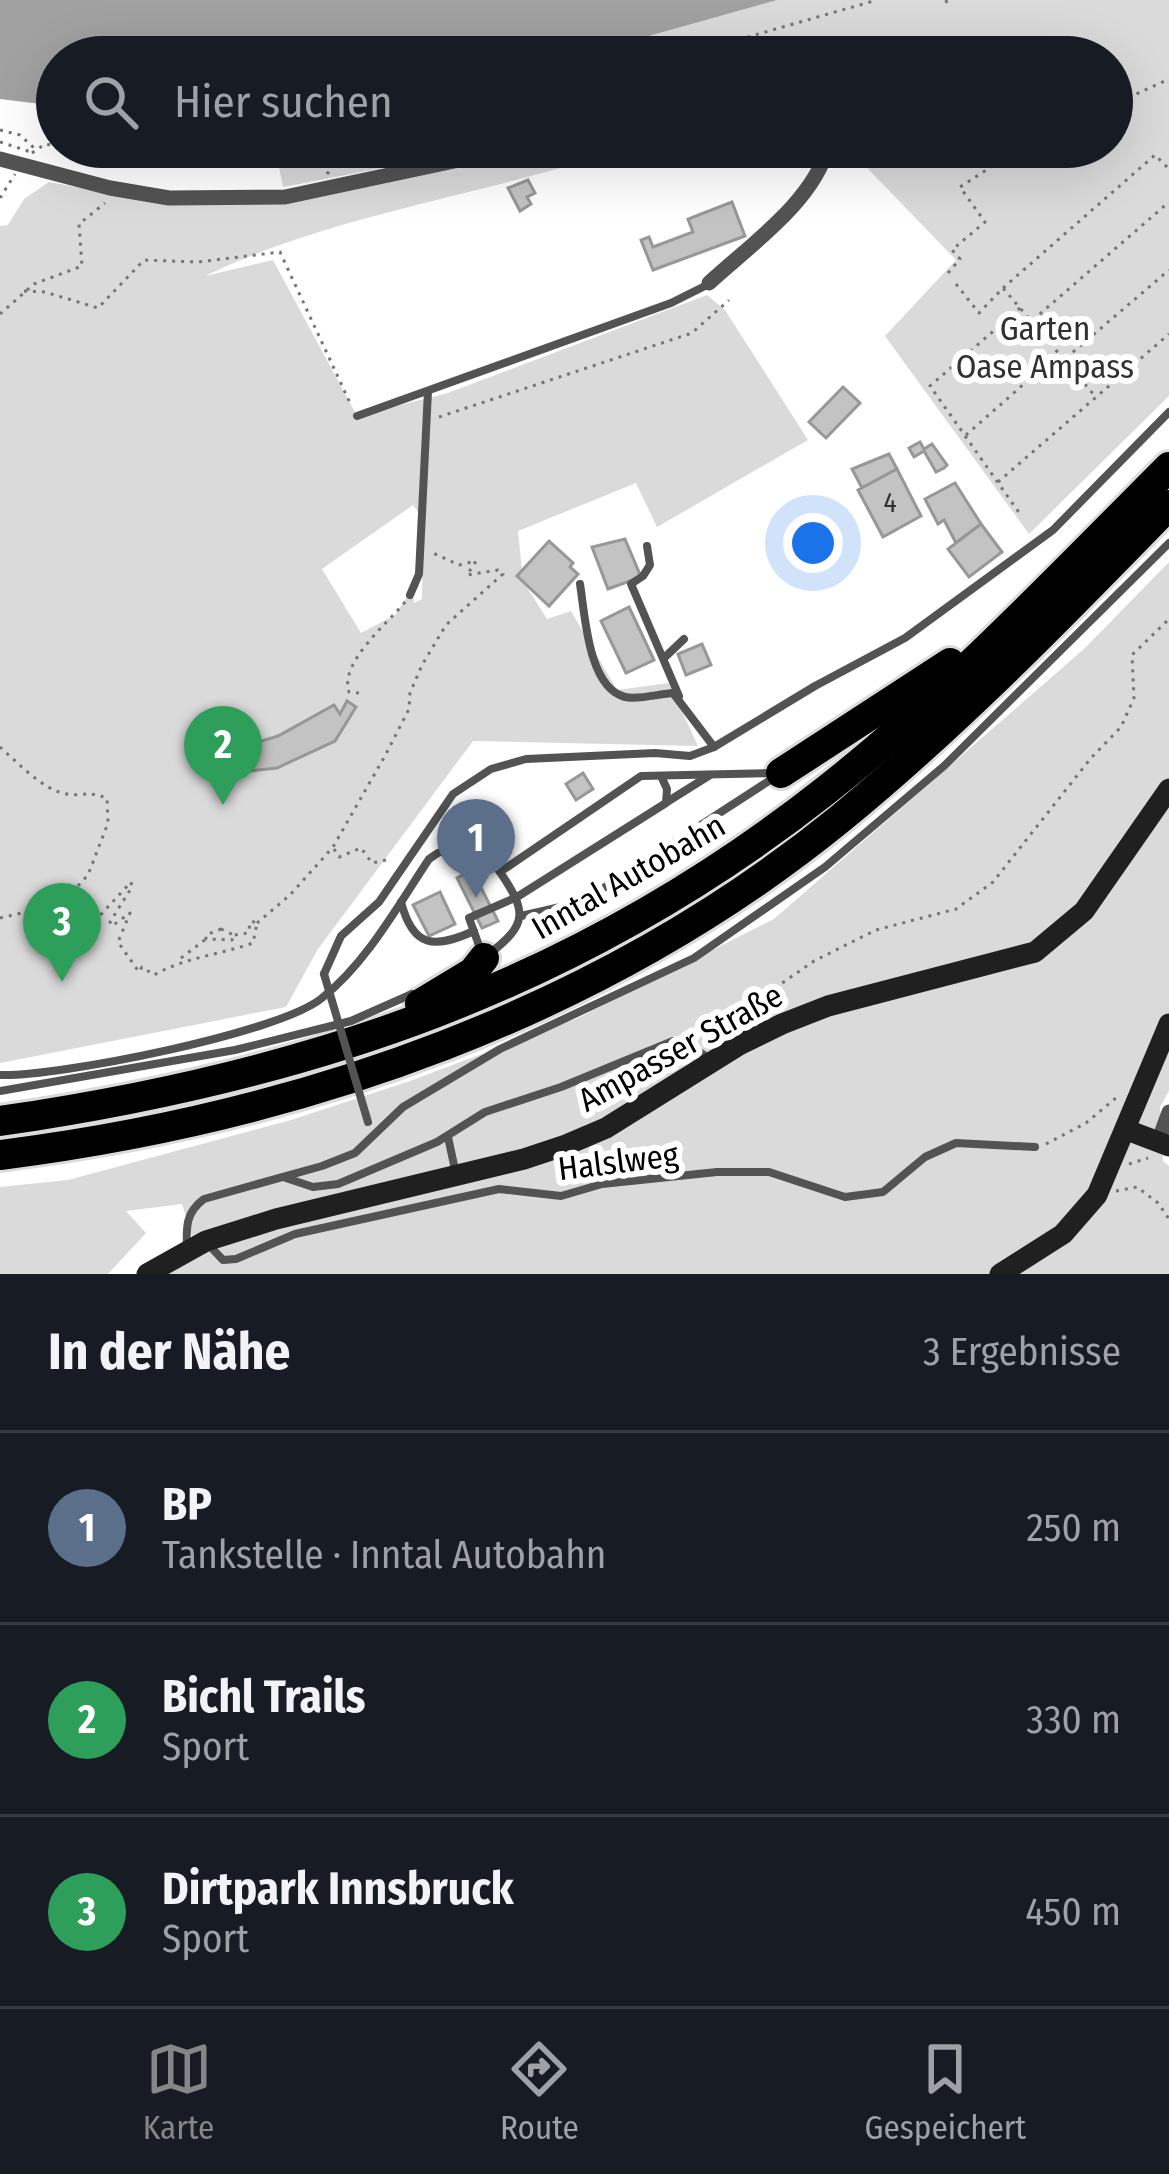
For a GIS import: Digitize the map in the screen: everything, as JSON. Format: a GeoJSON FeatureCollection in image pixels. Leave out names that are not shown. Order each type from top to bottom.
{"type":"FeatureCollection","features":[{"type":"Feature","properties":{"kind":"highway","name":"Inntal Autobahn"},"geometry":{"type":"LineString","coordinates":[[0,1121],[186,1090],[365,1040],[518,980],[688,887],[827,790],[923,709],[1169,467]]}},
{"type":"Feature","properties":{"kind":"highway","name":"Inntal Autobahn"},"geometry":{"type":"LineString","coordinates":[[0,1155],[130,1135],[335,1085],[466,1038],[699,919],[838,821],[938,735],[1169,505]]}},
{"type":"Feature","properties":{"kind":"highway"},"geometry":{"type":"LineString","coordinates":[[781,773],[961,656],[993,628],[1019,617]]}},
{"type":"Feature","properties":{"kind":"highway"},"geometry":{"type":"LineString","coordinates":[[365,1040],[390,1020],[473,972],[472,951]]}},
{"type":"Feature","properties":{"kind":"main road","name":"Ampasser Straße"},"geometry":{"type":"LineString","coordinates":[[152,1270],[197,1245],[276,1219],[566,1145],[606,1128],[708,1057],[782,1024],[828,1006],[1035,952],[1084,911],[1169,789]]}},
{"type":"Feature","properties":{"kind":"main road"},"geometry":{"type":"LineString","coordinates":[[1000,1274],[1063,1234],[1097,1196],[1169,1024]]}},
{"type":"Feature","properties":{"kind":"main road"},"geometry":{"type":"LineString","coordinates":[[1127,1130],[1161,1149]]}},
{"type":"Feature","properties":{"kind":"street"},"geometry":{"type":"LineString","coordinates":[[0,158],[36,161]]}},
{"type":"Feature","properties":{"kind":"street"},"geometry":{"type":"LineString","coordinates":[[55,168],[110,188],[169,198],[285,196],[422,168]]}},
{"type":"Feature","properties":{"kind":"street"},"geometry":{"type":"LineString","coordinates":[[710,283],[798,199],[819,168]]}},
{"type":"Feature","properties":{"kind":"street"},"geometry":{"type":"LineString","coordinates":[[1161,1149],[1169,1112]]}},
{"type":"Feature","properties":{"kind":"lane"},"geometry":{"type":"LineString","coordinates":[[357,416],[671,302],[710,283]]}},
{"type":"Feature","properties":{"kind":"lane"},"geometry":{"type":"LineString","coordinates":[[410,595],[419,574],[428,391]]}},
{"type":"Feature","properties":{"kind":"lane"},"geometry":{"type":"LineString","coordinates":[[372,1136],[324,974],[341,936],[379,902],[449,801],[491,769],[526,759],[690,756],[714,747],[904,638],[1053,530],[1169,412]]}},
{"type":"Feature","properties":{"kind":"lane"},"geometry":{"type":"LineString","coordinates":[[197,1245],[192,1208],[204,1199],[355,1153],[404,1107],[500,1049],[694,958],[825,867],[944,766],[1169,543]]}},
{"type":"Feature","properties":{"kind":"lane"},"geometry":{"type":"LineString","coordinates":[[646,546],[650,565],[631,584],[680,698],[714,747]]}},
{"type":"Feature","properties":{"kind":"lane"},"geometry":{"type":"LineString","coordinates":[[580,584],[591,651],[610,690],[628,698],[673,693],[680,698]]}},
{"type":"Feature","properties":{"kind":"lane"},"geometry":{"type":"LineString","coordinates":[[664,658],[684,640]]}},
{"type":"Feature","properties":{"kind":"lane"},"geometry":{"type":"LineString","coordinates":[[666,803],[667,754]]}},
{"type":"Feature","properties":{"kind":"lane"},"geometry":{"type":"LineString","coordinates":[[500,872],[641,776],[781,773]]}},
{"type":"Feature","properties":{"kind":"lane"},"geometry":{"type":"LineString","coordinates":[[521,916],[582,902],[781,773]]}},
{"type":"Feature","properties":{"kind":"lane"},"geometry":{"type":"LineString","coordinates":[[472,951],[470,918],[517,897],[712,774]]}},
{"type":"Feature","properties":{"kind":"lane"},"geometry":{"type":"LineString","coordinates":[[0,1075],[187,1045],[303,1011],[356,965],[428,859],[446,848],[473,848],[500,872],[517,897],[521,916],[515,932],[472,951],[424,940],[408,928],[400,902]]}},
{"type":"Feature","properties":{"kind":"lane"},"geometry":{"type":"LineString","coordinates":[[0,1090],[137,1070],[270,1042],[351,1021],[419,991]]}},
{"type":"Feature","properties":{"kind":"lane"},"geometry":{"type":"LineString","coordinates":[[284,1178],[313,1187],[338,1184],[447,1136],[484,1112],[561,1087],[673,1040],[708,1057]]}},
{"type":"Feature","properties":{"kind":"lane"},"geometry":{"type":"LineString","coordinates":[[447,1136],[454,1165]]}},
{"type":"Feature","properties":{"kind":"lane","name":"Halslweg"},"geometry":{"type":"LineString","coordinates":[[197,1245],[224,1260],[236,1259],[295,1234],[461,1195],[500,1190],[561,1196],[602,1184],[717,1172],[769,1172],[845,1197],[883,1192],[925,1156],[956,1143],[1035,1147]]}},
{"type":"Feature","properties":{"kind":"path"},"geometry":{"type":"LineString","coordinates":[[751,36],[877,0]]}},
{"type":"Feature","properties":{"kind":"path"},"geometry":{"type":"LineString","coordinates":[[1133,95],[1169,79]]}},
{"type":"Feature","properties":{"kind":"path"},"geometry":{"type":"LineString","coordinates":[[0,130],[20,135],[36,148]]}},
{"type":"Feature","properties":{"kind":"path"},"geometry":{"type":"LineString","coordinates":[[0,142],[27,158],[0,198]]}},
{"type":"Feature","properties":{"kind":"path"},"geometry":{"type":"LineString","coordinates":[[956,284],[979,313],[1155,155],[1169,169]]}},
{"type":"Feature","properties":{"kind":"path"},"geometry":{"type":"LineString","coordinates":[[314,191],[332,168]]}},
{"type":"Feature","properties":{"kind":"path"},"geometry":{"type":"LineString","coordinates":[[948,274],[961,259],[952,250],[985,222],[960,187],[989,168]]}},
{"type":"Feature","properties":{"kind":"path"},"geometry":{"type":"LineString","coordinates":[[0,314],[24,291],[82,266],[80,224],[103,208],[110,188]]}},
{"type":"Feature","properties":{"kind":"path"},"geometry":{"type":"LineString","coordinates":[[1032,322],[1169,202]]}},
{"type":"Feature","properties":{"kind":"path"},"geometry":{"type":"LineString","coordinates":[[24,291],[45,292],[98,308],[144,260],[198,262],[280,252],[357,416]]}},
{"type":"Feature","properties":{"kind":"path"},"geometry":{"type":"LineString","coordinates":[[1065,359],[1169,270]]}},
{"type":"Feature","properties":{"kind":"path"},"geometry":{"type":"LineString","coordinates":[[1004,288],[1095,396]]}},
{"type":"Feature","properties":{"kind":"path"},"geometry":{"type":"LineString","coordinates":[[426,422],[692,333],[729,300]]}},
{"type":"Feature","properties":{"kind":"path"},"geometry":{"type":"LineString","coordinates":[[1020,308],[930,386],[1021,514]]}},
{"type":"Feature","properties":{"kind":"path"},"geometry":{"type":"LineString","coordinates":[[998,482],[1169,334]]}},
{"type":"Feature","properties":{"kind":"path"},"geometry":{"type":"LineString","coordinates":[[965,436],[1060,353]]}},
{"type":"Feature","properties":{"kind":"path"},"geometry":{"type":"LineString","coordinates":[[175,963],[253,943],[256,923],[290,896],[334,847],[409,709],[422,665],[446,625],[502,574],[498,570],[467,575],[476,561],[459,565],[420,548]]}},
{"type":"Feature","properties":{"kind":"path"},"geometry":{"type":"LineString","coordinates":[[359,693],[349,692],[345,682],[350,664],[410,595]]}},
{"type":"Feature","properties":{"kind":"path"},"geometry":{"type":"LineString","coordinates":[[708,1057],[706,1038],[814,961],[876,930],[956,909],[993,882],[1121,727],[1134,698],[1132,656],[1169,619]]}},
{"type":"Feature","properties":{"kind":"path"},"geometry":{"type":"LineString","coordinates":[[0,747],[54,790],[72,796],[88,791],[107,798],[108,823],[88,875],[49,918]]}},
{"type":"Feature","properties":{"kind":"path"},"geometry":{"type":"LineString","coordinates":[[449,801],[458,825],[467,819],[475,832],[473,848]]}},
{"type":"Feature","properties":{"kind":"path"},"geometry":{"type":"LineString","coordinates":[[334,847],[339,857],[361,848],[372,862],[391,860]]}},
{"type":"Feature","properties":{"kind":"path"},"geometry":{"type":"LineString","coordinates":[[0,919],[26,912],[49,918],[92,912],[95,921],[131,882],[110,922],[112,926],[130,913],[118,942],[139,972],[142,967],[154,975],[206,935],[221,929],[248,933],[250,921],[256,923]]}},
{"type":"Feature","properties":{"kind":"path"},"geometry":{"type":"LineString","coordinates":[[206,939],[223,942],[232,940],[234,934]]}},
{"type":"Feature","properties":{"kind":"path"},"geometry":{"type":"LineString","coordinates":[[1035,1147],[1087,1123],[1116,1096],[1136,1103]]}},
{"type":"Feature","properties":{"kind":"path"},"geometry":{"type":"LineString","coordinates":[[1121,1166],[1161,1149]]}},
{"type":"Feature","properties":{"kind":"path"},"geometry":{"type":"LineString","coordinates":[[1115,1180],[1109,1193],[1137,1187],[1169,1219]]}},
{"type":"Feature","properties":{"kind":"green space","name":"Garten Oase Ampass"},"geometry":{"type":"Polygon","coordinates":[[[777,0],[1169,0],[1169,396],[1029,534],[885,336],[956,260],[867,168],[1133,168],[1133,36],[649,36],[777,0]]]}},
{"type":"Feature","properties":{"kind":"green space"},"geometry":{"type":"Polygon","coordinates":[[[279,168],[382,168],[283,187],[279,168]]]}},
{"type":"Feature","properties":{"kind":"green space"},"geometry":{"type":"Polygon","coordinates":[[[449,168],[560,168],[307,236],[205,276],[273,260],[357,416],[448,393],[707,295],[725,310],[808,440],[657,527],[636,483],[518,531],[523,581],[547,619],[571,611],[617,690],[669,683],[698,746],[473,741],[318,949],[286,1007],[0,1063],[0,226],[8,225],[24,199],[49,182],[168,204],[285,202],[449,168]],[[413,505],[322,569],[361,633],[395,615],[413,587],[414,603],[422,599],[423,519],[413,505]]]}},
{"type":"Feature","properties":{"kind":"green space"},"geometry":{"type":"Polygon","coordinates":[[[1169,562],[1169,1091],[1160,1107],[1163,1161],[1169,1166],[1169,1274],[162,1274],[197,1252],[182,1204],[126,1211],[146,1233],[108,1274],[0,1274],[0,1187],[68,1180],[291,1120],[407,1082],[578,1018],[774,919],[1085,648],[1169,562]]]}},
{"type":"Feature","properties":{"kind":"shaded area"},"geometry":{"type":"Polygon","coordinates":[[[0,0],[777,0],[649,36],[36,36],[36,103],[0,99],[0,0]]]}},
{"type":"Feature","properties":{"kind":"building"},"geometry":{"type":"Polygon","coordinates":[[[528,180],[535,193],[527,197],[531,204],[520,211],[508,188],[528,180]]]}},
{"type":"Feature","properties":{"kind":"building"},"geometry":{"type":"Polygon","coordinates":[[[732,202],[745,236],[653,270],[641,240],[649,237],[653,247],[693,232],[688,219],[732,202]]]}},
{"type":"Feature","properties":{"kind":"building"},"geometry":{"type":"Polygon","coordinates":[[[843,387],[860,403],[826,438],[809,422],[843,387]]]}},
{"type":"Feature","properties":{"kind":"building"},"geometry":{"type":"Polygon","coordinates":[[[920,442],[924,449],[932,444],[947,465],[936,472],[924,451],[914,457],[909,448],[920,442]]]}},
{"type":"Feature","properties":{"kind":"building"},"geometry":{"type":"Polygon","coordinates":[[[889,454],[897,469],[862,488],[852,469],[889,454]]]}},
{"type":"Feature","properties":{"kind":"building"},"geometry":{"type":"Polygon","coordinates":[[[897,469],[921,516],[883,537],[858,490],[897,469]]]}},
{"type":"Feature","properties":{"kind":"building"},"geometry":{"type":"Polygon","coordinates":[[[955,483],[981,524],[956,543],[944,520],[938,524],[925,499],[955,483]]]}},
{"type":"Feature","properties":{"kind":"building"},"geometry":{"type":"Polygon","coordinates":[[[981,524],[1002,552],[969,577],[948,549],[981,524]]]}},
{"type":"Feature","properties":{"kind":"building"},"geometry":{"type":"Polygon","coordinates":[[[625,539],[641,577],[608,589],[592,547],[625,539]]]}},
{"type":"Feature","properties":{"kind":"building"},"geometry":{"type":"Polygon","coordinates":[[[549,541],[578,574],[549,606],[517,576],[549,541]]]}},
{"type":"Feature","properties":{"kind":"building"},"geometry":{"type":"Polygon","coordinates":[[[629,607],[654,660],[626,673],[601,621],[629,607]]]}},
{"type":"Feature","properties":{"kind":"building"},"geometry":{"type":"Polygon","coordinates":[[[702,644],[711,665],[686,675],[678,654],[702,644]]]}},
{"type":"Feature","properties":{"kind":"building"},"geometry":{"type":"Polygon","coordinates":[[[347,701],[356,707],[335,741],[277,768],[230,773],[237,763],[235,749],[278,736],[334,705],[340,714],[347,701]]]}},
{"type":"Feature","properties":{"kind":"building"},"geometry":{"type":"Polygon","coordinates":[[[583,773],[593,789],[576,800],[566,784],[583,773]]]}},
{"type":"Feature","properties":{"kind":"building"},"geometry":{"type":"Polygon","coordinates":[[[472,870],[498,921],[482,928],[457,878],[472,870]]]}},
{"type":"Feature","properties":{"kind":"building"},"geometry":{"type":"Polygon","coordinates":[[[440,892],[455,924],[429,936],[413,905],[440,892]]]}},
{"type":"Feature","properties":{"kind":"place","name":"Bichl Trails"},"geometry":{"type":"Point","coordinates":[223,805]}},
{"type":"Feature","properties":{"kind":"place","name":"BP"},"geometry":{"type":"Point","coordinates":[476,898]}},
{"type":"Feature","properties":{"kind":"place","name":"Dirtpark Innsbruck"},"geometry":{"type":"Point","coordinates":[62,982]}}]}
